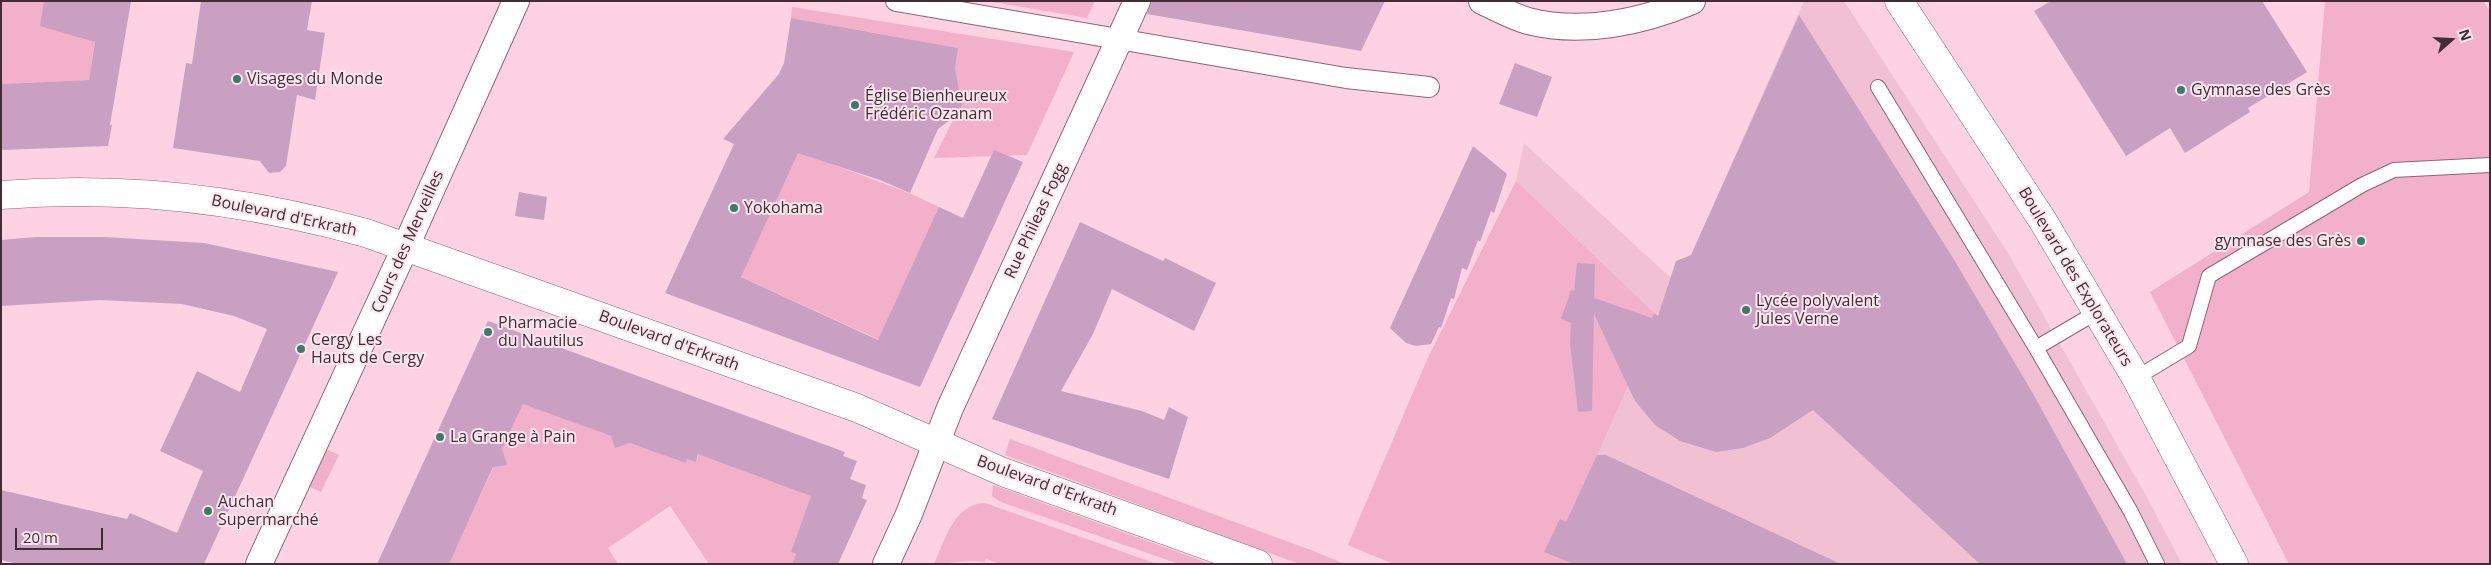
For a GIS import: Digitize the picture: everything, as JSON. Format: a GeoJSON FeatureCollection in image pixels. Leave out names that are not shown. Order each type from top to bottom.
{"type":"FeatureCollection","features":[{"type":"Feature","properties":{"kind":"street","name":"Cours des Merveilles"},"geometry":{"type":"LineString","coordinates":[[259,564],[406,246],[516,1]]}},
{"type":"Feature","properties":{"kind":"street"},"geometry":{"type":"LineString","coordinates":[[896,1],[1119,41],[1346,78],[1429,87]]}},
{"type":"Feature","properties":{"kind":"street","name":"Rue Phileas Fogg"},"geometry":{"type":"LineString","coordinates":[[886,564],[909,514],[935,442],[1137,1]]}},
{"type":"Feature","properties":{"kind":"street"},"geometry":{"type":"LineString","coordinates":[[1482,1],[1529,21],[1572,26],[1622,23],[1672,9],[1692,1]]}},
{"type":"Feature","properties":{"kind":"street","name":"Boulevard des Explorateurs"},"geometry":{"type":"LineString","coordinates":[[1899,1],[2043,221],[2136,378],[2234,564]]}},
{"type":"Feature","properties":{"kind":"street","name":"Boulevard d'Erkrath"},"geometry":{"type":"LineString","coordinates":[[1,195],[120,193],[199,198],[297,215],[366,232],[857,408],[1003,472],[1258,564]]}},
{"type":"Feature","properties":{"kind":"lane"},"geometry":{"type":"LineString","coordinates":[[1878,87],[2036,348],[2131,512],[2158,564]]}},
{"type":"Feature","properties":{"kind":"lane"},"geometry":{"type":"LineString","coordinates":[[2136,378],[2189,346],[2210,276],[2362,185],[2394,170],[2490,165]]}},
{"type":"Feature","properties":{"kind":"lane"},"geometry":{"type":"LineString","coordinates":[[2036,348],[2097,312]]}},
{"type":"Feature","properties":{"kind":"shaded area"},"geometry":{"type":"Polygon","coordinates":[[[1,1],[44,1],[95,42],[89,80],[1,84],[1,1]]]}},
{"type":"Feature","properties":{"kind":"shaded area"},"geometry":{"type":"Polygon","coordinates":[[[987,1],[1095,1],[1087,18],[987,1]]]}},
{"type":"Feature","properties":{"kind":"shaded area","name":"Lycée polyvalent Jules Verne"},"geometry":{"type":"Polygon","coordinates":[[[1804,1],[1844,1],[2008,253],[2148,499],[2182,564],[1394,564],[1348,545],[1427,360],[1516,181],[1524,143],[1671,278],[1691,255],[1804,1]]]}},
{"type":"Feature","properties":{"kind":"shaded area","name":"gymnase des Grès"},"geometry":{"type":"Polygon","coordinates":[[[2325,1],[2483,1],[2490,11],[2490,564],[2289,564],[2150,292],[2309,192],[2325,1]]]}},
{"type":"Feature","properties":{"kind":"shaded area"},"geometry":{"type":"Polygon","coordinates":[[[792,7],[1074,52],[1027,155],[934,158],[961,104],[951,94],[958,48],[791,18],[792,7]]]}},
{"type":"Feature","properties":{"kind":"shaded area"},"geometry":{"type":"Polygon","coordinates":[[[792,149],[909,193],[939,207],[882,341],[739,276],[792,149]]]}},
{"type":"Feature","properties":{"kind":"shaded area"},"geometry":{"type":"Polygon","coordinates":[[[1516,181],[1654,313],[1628,385],[1585,483],[1578,481],[1584,484],[1566,522],[1560,520],[1545,552],[1574,564],[1394,564],[1348,545],[1427,360],[1516,181]]]}},
{"type":"Feature","properties":{"kind":"shaded area"},"geometry":{"type":"Polygon","coordinates":[[[525,399],[561,416],[686,463],[687,459],[696,462],[700,451],[821,492],[810,501],[791,552],[796,554],[792,564],[709,564],[670,506],[608,548],[618,564],[446,564],[457,546],[525,399]]]}},
{"type":"Feature","properties":{"kind":"shaded area"},"geometry":{"type":"Polygon","coordinates":[[[1010,439],[1345,564],[1299,564],[1005,455],[1010,439]]]}},
{"type":"Feature","properties":{"kind":"shaded area"},"geometry":{"type":"Polygon","coordinates":[[[326,449],[339,455],[321,492],[308,486],[326,449]]]}},
{"type":"Feature","properties":{"kind":"shaded area"},"geometry":{"type":"Polygon","coordinates":[[[993,485],[1211,564],[1179,564],[1001,502],[992,496],[993,485]]]}},
{"type":"Feature","properties":{"kind":"shaded area"},"geometry":{"type":"Polygon","coordinates":[[[983,503],[1157,564],[999,564],[986,559],[985,562],[972,561],[934,564],[946,535],[957,517],[973,505],[983,503]]]}},
{"type":"Feature","properties":{"kind":"building"},"geometry":{"type":"Polygon","coordinates":[[[44,1],[131,1],[108,146],[1,150],[1,84],[89,80],[95,42],[40,26],[44,1]]]}},
{"type":"Feature","properties":{"kind":"building","name":"Visages du Monde"},"geometry":{"type":"Polygon","coordinates":[[[201,1],[312,1],[307,30],[325,33],[315,100],[297,95],[286,166],[280,172],[269,173],[260,161],[173,148],[186,63],[192,64],[201,1]]]}},
{"type":"Feature","properties":{"kind":"building"},"geometry":{"type":"Polygon","coordinates":[[[1152,1],[1385,1],[1361,51],[1147,14],[1152,1]]]}},
{"type":"Feature","properties":{"kind":"building","name":"Gymnase des Grès"},"geometry":{"type":"Polygon","coordinates":[[[2051,1],[2262,1],[2307,72],[2248,108],[2250,112],[2185,153],[2170,128],[2126,156],[2034,11],[2051,1]]]}},
{"type":"Feature","properties":{"kind":"building"},"geometry":{"type":"Polygon","coordinates":[[[1799,15],[1953,258],[2032,392],[2127,564],[1980,564],[1813,410],[1770,438],[1743,448],[1716,452],[1680,441],[1655,425],[1635,401],[1594,314],[1592,411],[1578,412],[1570,343],[1571,323],[1561,319],[1571,290],[1574,291],[1577,263],[1595,264],[1594,298],[1652,318],[1654,313],[1658,316],[1676,261],[1691,255],[1799,15]]]}},
{"type":"Feature","properties":{"kind":"building"},"geometry":{"type":"Polygon","coordinates":[[[791,18],[958,48],[955,69],[962,105],[958,114],[938,129],[910,193],[880,180],[798,153],[741,277],[878,340],[939,207],[963,218],[994,150],[1023,162],[920,387],[665,293],[734,144],[723,139],[779,74],[784,63],[791,18]]]}},
{"type":"Feature","properties":{"kind":"building"},"geometry":{"type":"Polygon","coordinates":[[[1515,63],[1552,77],[1537,117],[1499,104],[1515,63]]]}},
{"type":"Feature","properties":{"kind":"building"},"geometry":{"type":"Polygon","coordinates":[[[1473,146],[1507,174],[1494,213],[1491,211],[1467,270],[1462,268],[1454,299],[1451,298],[1441,328],[1439,327],[1431,344],[1416,346],[1406,343],[1390,328],[1473,146]]]}},
{"type":"Feature","properties":{"kind":"building"},"geometry":{"type":"Polygon","coordinates":[[[519,192],[547,197],[544,220],[515,216],[519,192]]]}},
{"type":"Feature","properties":{"kind":"building"},"geometry":{"type":"Polygon","coordinates":[[[1080,222],[1163,261],[1165,258],[1216,283],[1194,331],[1112,289],[1093,334],[1061,391],[1142,411],[1164,420],[1169,407],[1188,417],[1169,479],[992,419],[1080,222]]]}},
{"type":"Feature","properties":{"kind":"building"},"geometry":{"type":"Polygon","coordinates":[[[36,237],[104,237],[204,243],[338,272],[204,564],[18,564],[1,560],[1,490],[127,519],[130,513],[177,533],[203,471],[160,451],[197,371],[240,392],[267,329],[234,316],[182,304],[100,300],[1,306],[1,240],[36,237]]]}},
{"type":"Feature","properties":{"kind":"building"},"geometry":{"type":"Polygon","coordinates":[[[488,321],[845,452],[843,456],[857,461],[850,479],[866,485],[862,498],[867,500],[838,564],[792,564],[796,554],[791,552],[811,496],[698,454],[696,462],[687,459],[686,463],[630,443],[615,448],[611,436],[523,404],[502,449],[507,465],[493,467],[449,564],[377,564],[488,321]]]}},
{"type":"Feature","properties":{"kind":"building"},"geometry":{"type":"Polygon","coordinates":[[[1597,455],[1606,455],[1841,564],[1574,564],[1544,552],[1560,519],[1566,522],[1597,455]]]}},
{"type":"Feature","properties":{"kind":"place","name":"Visages du Monde"},"geometry":{"type":"Point","coordinates":[237,79]}},
{"type":"Feature","properties":{"kind":"place","name":"Gymnase des Grès"},"geometry":{"type":"Point","coordinates":[2181,90]}},
{"type":"Feature","properties":{"kind":"place","name":"Église Bienheureux Frédéric Ozanam"},"geometry":{"type":"Point","coordinates":[855,105]}},
{"type":"Feature","properties":{"kind":"place","name":"Yokohama"},"geometry":{"type":"Point","coordinates":[734,208]}},
{"type":"Feature","properties":{"kind":"place","name":"gymnase des Grès"},"geometry":{"type":"Point","coordinates":[2361,241]}},
{"type":"Feature","properties":{"kind":"place","name":"Lycée polyvalent Jules Verne"},"geometry":{"type":"Point","coordinates":[1746,310]}},
{"type":"Feature","properties":{"kind":"place","name":"Pharmacie du Nautilus"},"geometry":{"type":"Point","coordinates":[488,332]}},
{"type":"Feature","properties":{"kind":"place","name":"Cergy Les Hauts de Cergy"},"geometry":{"type":"Point","coordinates":[301,349]}},
{"type":"Feature","properties":{"kind":"place","name":"La Grange à Pain"},"geometry":{"type":"Point","coordinates":[440,437]}},
{"type":"Feature","properties":{"kind":"place","name":"Auchan Supermarché"},"geometry":{"type":"Point","coordinates":[208,511]}}]}
